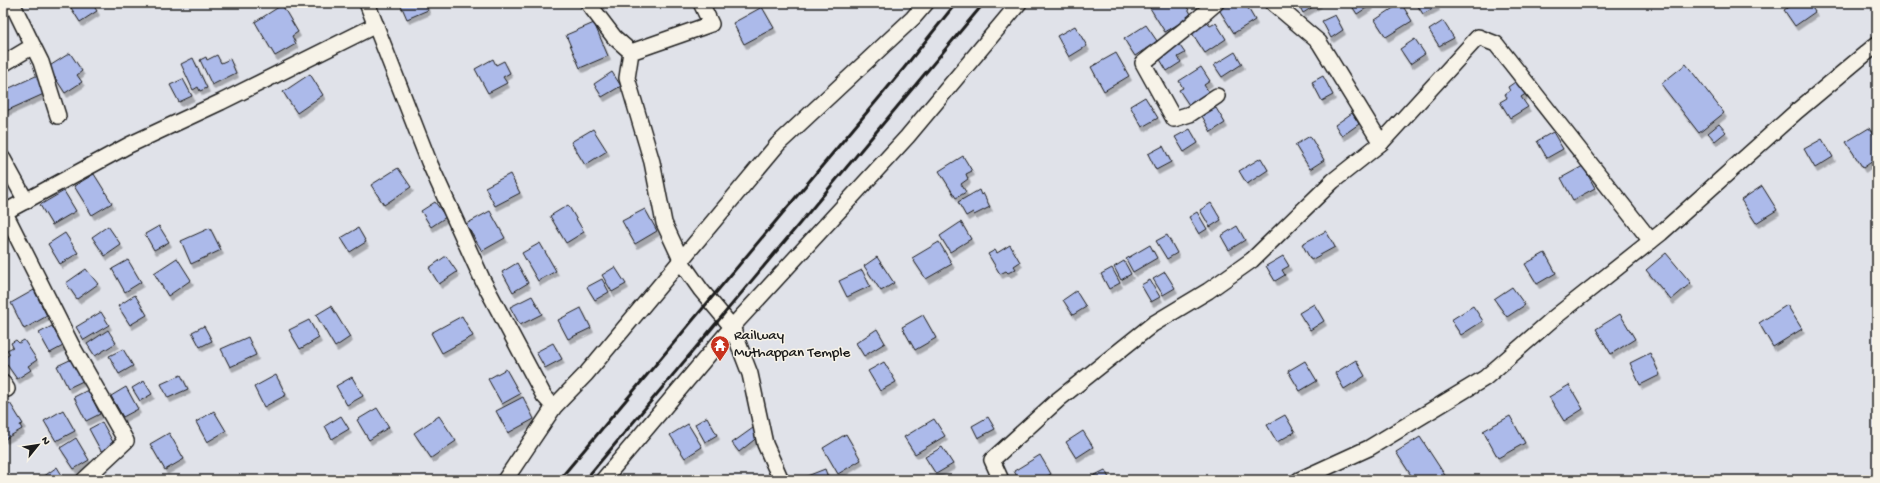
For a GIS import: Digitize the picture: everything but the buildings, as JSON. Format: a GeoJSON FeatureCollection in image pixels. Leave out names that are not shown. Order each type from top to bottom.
{"type":"FeatureCollection","features":[{"type":"Feature","properties":{"kind":"street"},"geometry":{"type":"LineString","coordinates":[[12,3],[41,62],[58,116]]}},
{"type":"Feature","properties":{"kind":"street"},"geometry":{"type":"LineString","coordinates":[[367,3],[429,162],[483,281],[544,396],[554,407]]}},
{"type":"Feature","properties":{"kind":"street"},"geometry":{"type":"LineString","coordinates":[[588,3],[614,37],[631,52]]}},
{"type":"Feature","properties":{"kind":"street"},"geometry":{"type":"LineString","coordinates":[[631,52],[711,24],[701,3]]}},
{"type":"Feature","properties":{"kind":"street"},"geometry":{"type":"LineString","coordinates":[[505,480],[554,407],[586,374],[682,261],[778,144],[913,18],[926,3]]}},
{"type":"Feature","properties":{"kind":"street"},"geometry":{"type":"LineString","coordinates":[[603,480],[732,327],[907,138],[1019,3]]}},
{"type":"Feature","properties":{"kind":"street"},"geometry":{"type":"LineString","coordinates":[[1216,3],[1194,23],[1143,63],[1174,119],[1190,114],[1217,96]]}},
{"type":"Feature","properties":{"kind":"street"},"geometry":{"type":"LineString","coordinates":[[1273,3],[1319,42],[1381,142]]}},
{"type":"Feature","properties":{"kind":"street"},"geometry":{"type":"LineString","coordinates":[[84,480],[126,441],[72,346],[4,213],[129,145],[221,102],[376,25]]}},
{"type":"Feature","properties":{"kind":"street"},"geometry":{"type":"LineString","coordinates":[[1001,480],[992,460],[1059,399],[1153,324],[1208,291],[1252,260],[1333,181],[1381,142],[1478,37],[1496,44],[1651,241]]}},
{"type":"Feature","properties":{"kind":"street"},"geometry":{"type":"LineString","coordinates":[[1299,480],[1369,448],[1485,378],[1555,317],[1651,241],[1797,111],[1877,44]]}},
{"type":"Feature","properties":{"kind":"street"},"geometry":{"type":"LineString","coordinates":[[3,64],[33,46]]}},
{"type":"Feature","properties":{"kind":"street"},"geometry":{"type":"LineString","coordinates":[[631,52],[627,78],[652,162],[664,223],[682,261],[701,290],[732,327],[750,374],[765,444],[781,480]]}},
{"type":"Feature","properties":{"kind":"street"},"geometry":{"type":"LineString","coordinates":[[3,159],[26,201]]}},
{"type":"Feature","properties":{"kind":"railway"},"geometry":{"type":"LineString","coordinates":[[559,480],[904,68],[956,3]]}},
{"type":"Feature","properties":{"kind":"railway"},"geometry":{"type":"LineString","coordinates":[[585,480],[984,3]]}},
{"type":"Feature","properties":{"kind":"place","name":"Railway Muthappan Temple"},"geometry":{"type":"Point","coordinates":[720,362]}}]}
